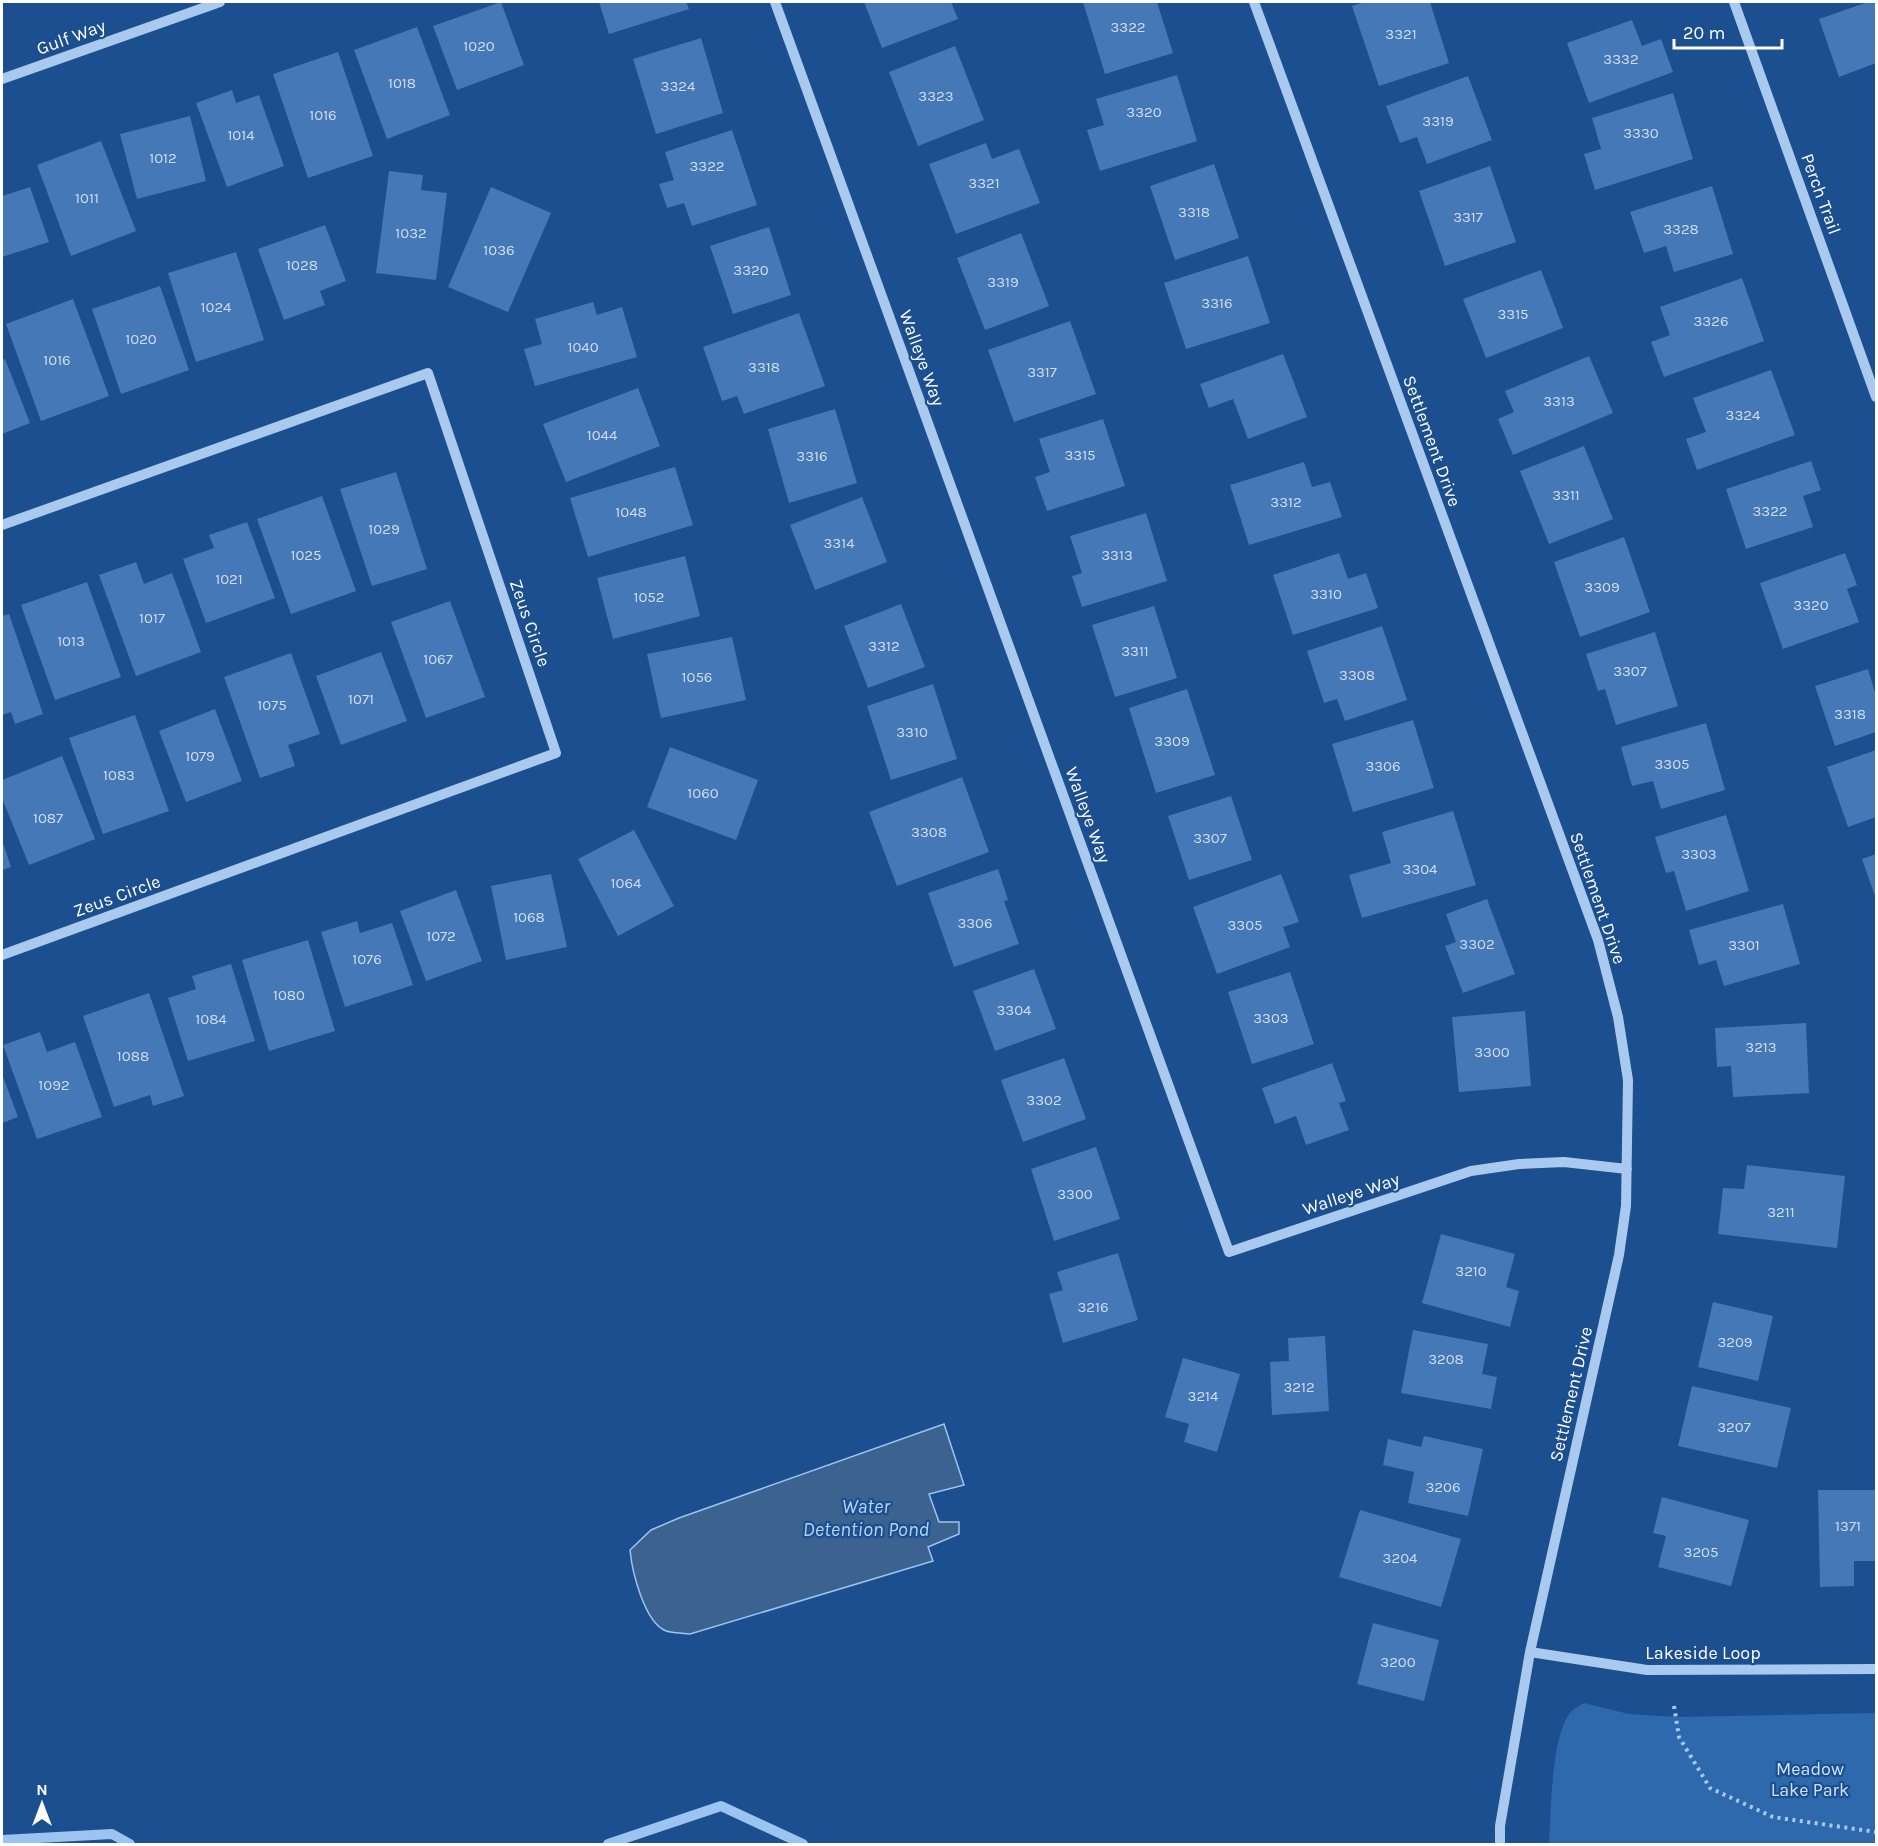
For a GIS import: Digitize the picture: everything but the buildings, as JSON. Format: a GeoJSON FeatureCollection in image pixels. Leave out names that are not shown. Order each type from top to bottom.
{"type":"FeatureCollection","features":[{"type":"Feature","properties":{"kind":"street","name":"Gulf Way"},"geometry":{"type":"LineString","coordinates":[[2,79],[220,2]]}},
{"type":"Feature","properties":{"kind":"street","name":"Walleye Way"},"geometry":{"type":"LineString","coordinates":[[775,2],[1229,1252],[1471,1171],[1520,1164],[1564,1162],[1627,1169]]}},
{"type":"Feature","properties":{"kind":"street","name":"Settlement Drive"},"geometry":{"type":"LineString","coordinates":[[1254,2],[1598,940],[1618,1017],[1628,1080],[1626,1206],[1620,1255],[1530,1652],[1500,1826],[1500,1845]]}},
{"type":"Feature","properties":{"kind":"street","name":"Perch Trail"},"geometry":{"type":"LineString","coordinates":[[1734,2],[1876,397]]}},
{"type":"Feature","properties":{"kind":"street","name":"Zeus Circle"},"geometry":{"type":"LineString","coordinates":[[2,525],[428,373],[556,753],[2,955]]}},
{"type":"Feature","properties":{"kind":"street","name":"Lakeside Loop"},"geometry":{"type":"LineString","coordinates":[[1530,1652],[1647,1670],[1876,1669]]}},
{"type":"Feature","properties":{"kind":"path"},"geometry":{"type":"LineString","coordinates":[[1674,1706],[1679,1737],[1710,1788],[1773,1817],[1876,1832]]}},
{"type":"Feature","properties":{"kind":"green space","name":"Meadow Lake Park"},"geometry":{"type":"Polygon","coordinates":[[[1584,1703],[1629,1714],[1676,1717],[1876,1713],[1876,1844],[1549,1844],[1553,1777],[1559,1741],[1569,1714],[1584,1703]]]}},
{"type":"Feature","properties":{"kind":"water","name":"Water Detention Pond"},"geometry":{"type":"Polygon","coordinates":[[[944,1424],[964,1485],[929,1494],[939,1522],[959,1522],[959,1534],[928,1547],[933,1561],[690,1634],[666,1631],[651,1618],[640,1595],[630,1550],[651,1530],[944,1424]]]}},
{"type":"Feature","properties":{"kind":"waterway"},"geometry":{"type":"LineString","coordinates":[[608,1844],[721,1806],[803,1844]]}},
{"type":"Feature","properties":{"kind":"waterway"},"geometry":{"type":"LineString","coordinates":[[2,1840],[112,1834],[130,1844]]}}]}
